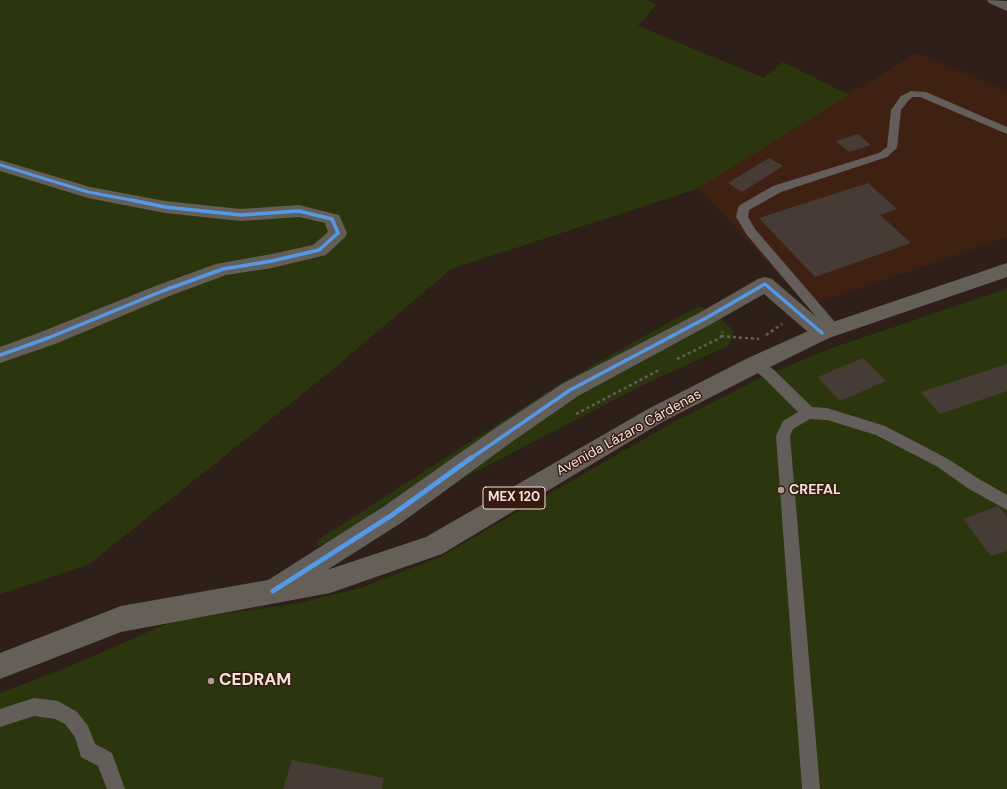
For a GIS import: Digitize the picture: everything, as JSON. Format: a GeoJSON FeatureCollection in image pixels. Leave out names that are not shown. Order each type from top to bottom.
{"type":"FeatureCollection","features":[{"type":"Feature","properties":{"kind":"main road","name":"Avenida Lázaro Cárdenas"},"geometry":{"type":"LineString","coordinates":[[0,666],[121,619],[330,581],[433,546],[656,415],[756,364],[828,331],[1007,270]]}},
{"type":"Feature","properties":{"kind":"street"},"geometry":{"type":"LineString","coordinates":[[994,0],[1007,7]]}},
{"type":"Feature","properties":{"kind":"street"},"geometry":{"type":"LineString","coordinates":[[0,165],[88,192],[165,207],[241,215],[299,211],[332,218],[338,233],[319,250],[272,261],[223,269],[165,290],[48,338],[0,355]]}},
{"type":"Feature","properties":{"kind":"street"},"geometry":{"type":"LineString","coordinates":[[273,591],[392,515],[505,434],[570,390],[706,318],[764,284],[799,314],[828,331]]}},
{"type":"Feature","properties":{"kind":"lane"},"geometry":{"type":"LineString","coordinates":[[828,331],[751,232],[742,217],[744,208],[777,189],[883,155],[892,148],[896,110],[905,98],[911,94],[922,94],[1007,131]]}},
{"type":"Feature","properties":{"kind":"lane"},"geometry":{"type":"LineString","coordinates":[[756,364],[769,374],[808,413]]}},
{"type":"Feature","properties":{"kind":"lane"},"geometry":{"type":"LineString","coordinates":[[811,789],[784,436],[788,425],[808,413],[827,414],[880,430],[943,463],[974,484],[1007,502]]}},
{"type":"Feature","properties":{"kind":"lane"},"geometry":{"type":"LineString","coordinates":[[0,718],[34,707],[58,710],[71,718],[82,732],[88,750],[105,760],[116,789]]}},
{"type":"Feature","properties":{"kind":"path"},"geometry":{"type":"LineString","coordinates":[[721,336],[760,339],[799,314]]}},
{"type":"Feature","properties":{"kind":"path"},"geometry":{"type":"LineString","coordinates":[[572,416],[661,369]]}},
{"type":"Feature","properties":{"kind":"shaded area"},"geometry":{"type":"Polygon","coordinates":[[[916,53],[1007,91],[1007,237],[808,306],[699,188],[916,53]]]}},
{"type":"Feature","properties":{"kind":"green space"},"geometry":{"type":"Polygon","coordinates":[[[0,0],[648,0],[656,5],[638,26],[764,78],[783,62],[849,95],[699,188],[451,269],[326,375],[89,564],[0,594],[0,0]]]}},
{"type":"Feature","properties":{"kind":"green space","name":"CREFAL"},"geometry":{"type":"Polygon","coordinates":[[[1007,289],[1007,789],[0,789],[0,693],[64,669],[173,621],[295,604],[361,588],[440,557],[672,423],[769,374],[832,348],[1007,289]]]}},
{"type":"Feature","properties":{"kind":"green space"},"geometry":{"type":"Polygon","coordinates":[[[699,307],[708,309],[732,329],[733,337],[729,345],[641,386],[392,515],[319,546],[316,541],[563,382],[691,310],[699,307]]]}},
{"type":"Feature","properties":{"kind":"building"},"geometry":{"type":"Polygon","coordinates":[[[858,134],[871,145],[849,152],[836,141],[858,134]]]}},
{"type":"Feature","properties":{"kind":"building"},"geometry":{"type":"Polygon","coordinates":[[[769,158],[783,166],[742,192],[728,183],[769,158]]]}},
{"type":"Feature","properties":{"kind":"building"},"geometry":{"type":"Polygon","coordinates":[[[868,183],[897,209],[880,215],[911,243],[815,277],[759,218],[868,183]]]}},
{"type":"Feature","properties":{"kind":"building"},"geometry":{"type":"Polygon","coordinates":[[[863,358],[886,381],[840,401],[818,377],[863,358]]]}},
{"type":"Feature","properties":{"kind":"building"},"geometry":{"type":"Polygon","coordinates":[[[1007,364],[1007,391],[940,414],[921,392],[1007,364]]]}},
{"type":"Feature","properties":{"kind":"building"},"geometry":{"type":"Polygon","coordinates":[[[998,506],[1007,517],[1007,551],[991,556],[963,519],[998,506]]]}},
{"type":"Feature","properties":{"kind":"building"},"geometry":{"type":"Polygon","coordinates":[[[292,760],[384,778],[382,789],[283,789],[292,760]]]}},
{"type":"Feature","properties":{"kind":"cycle path"},"geometry":{"type":"LineString","coordinates":[[0,165],[88,192],[165,207],[241,215],[299,211],[332,219],[338,233],[319,250],[272,261],[223,269],[165,290],[48,338],[0,355]]}},
{"type":"Feature","properties":{"kind":"cycle path"},"geometry":{"type":"LineString","coordinates":[[273,591],[392,515],[505,434],[570,390],[706,318],[765,284],[822,333]]}},
{"type":"Feature","properties":{"kind":"place","name":"CREFAL"},"geometry":{"type":"Point","coordinates":[781,490]}},
{"type":"Feature","properties":{"kind":"place","name":"CEDRAM"},"geometry":{"type":"Point","coordinates":[211,681]}}]}
